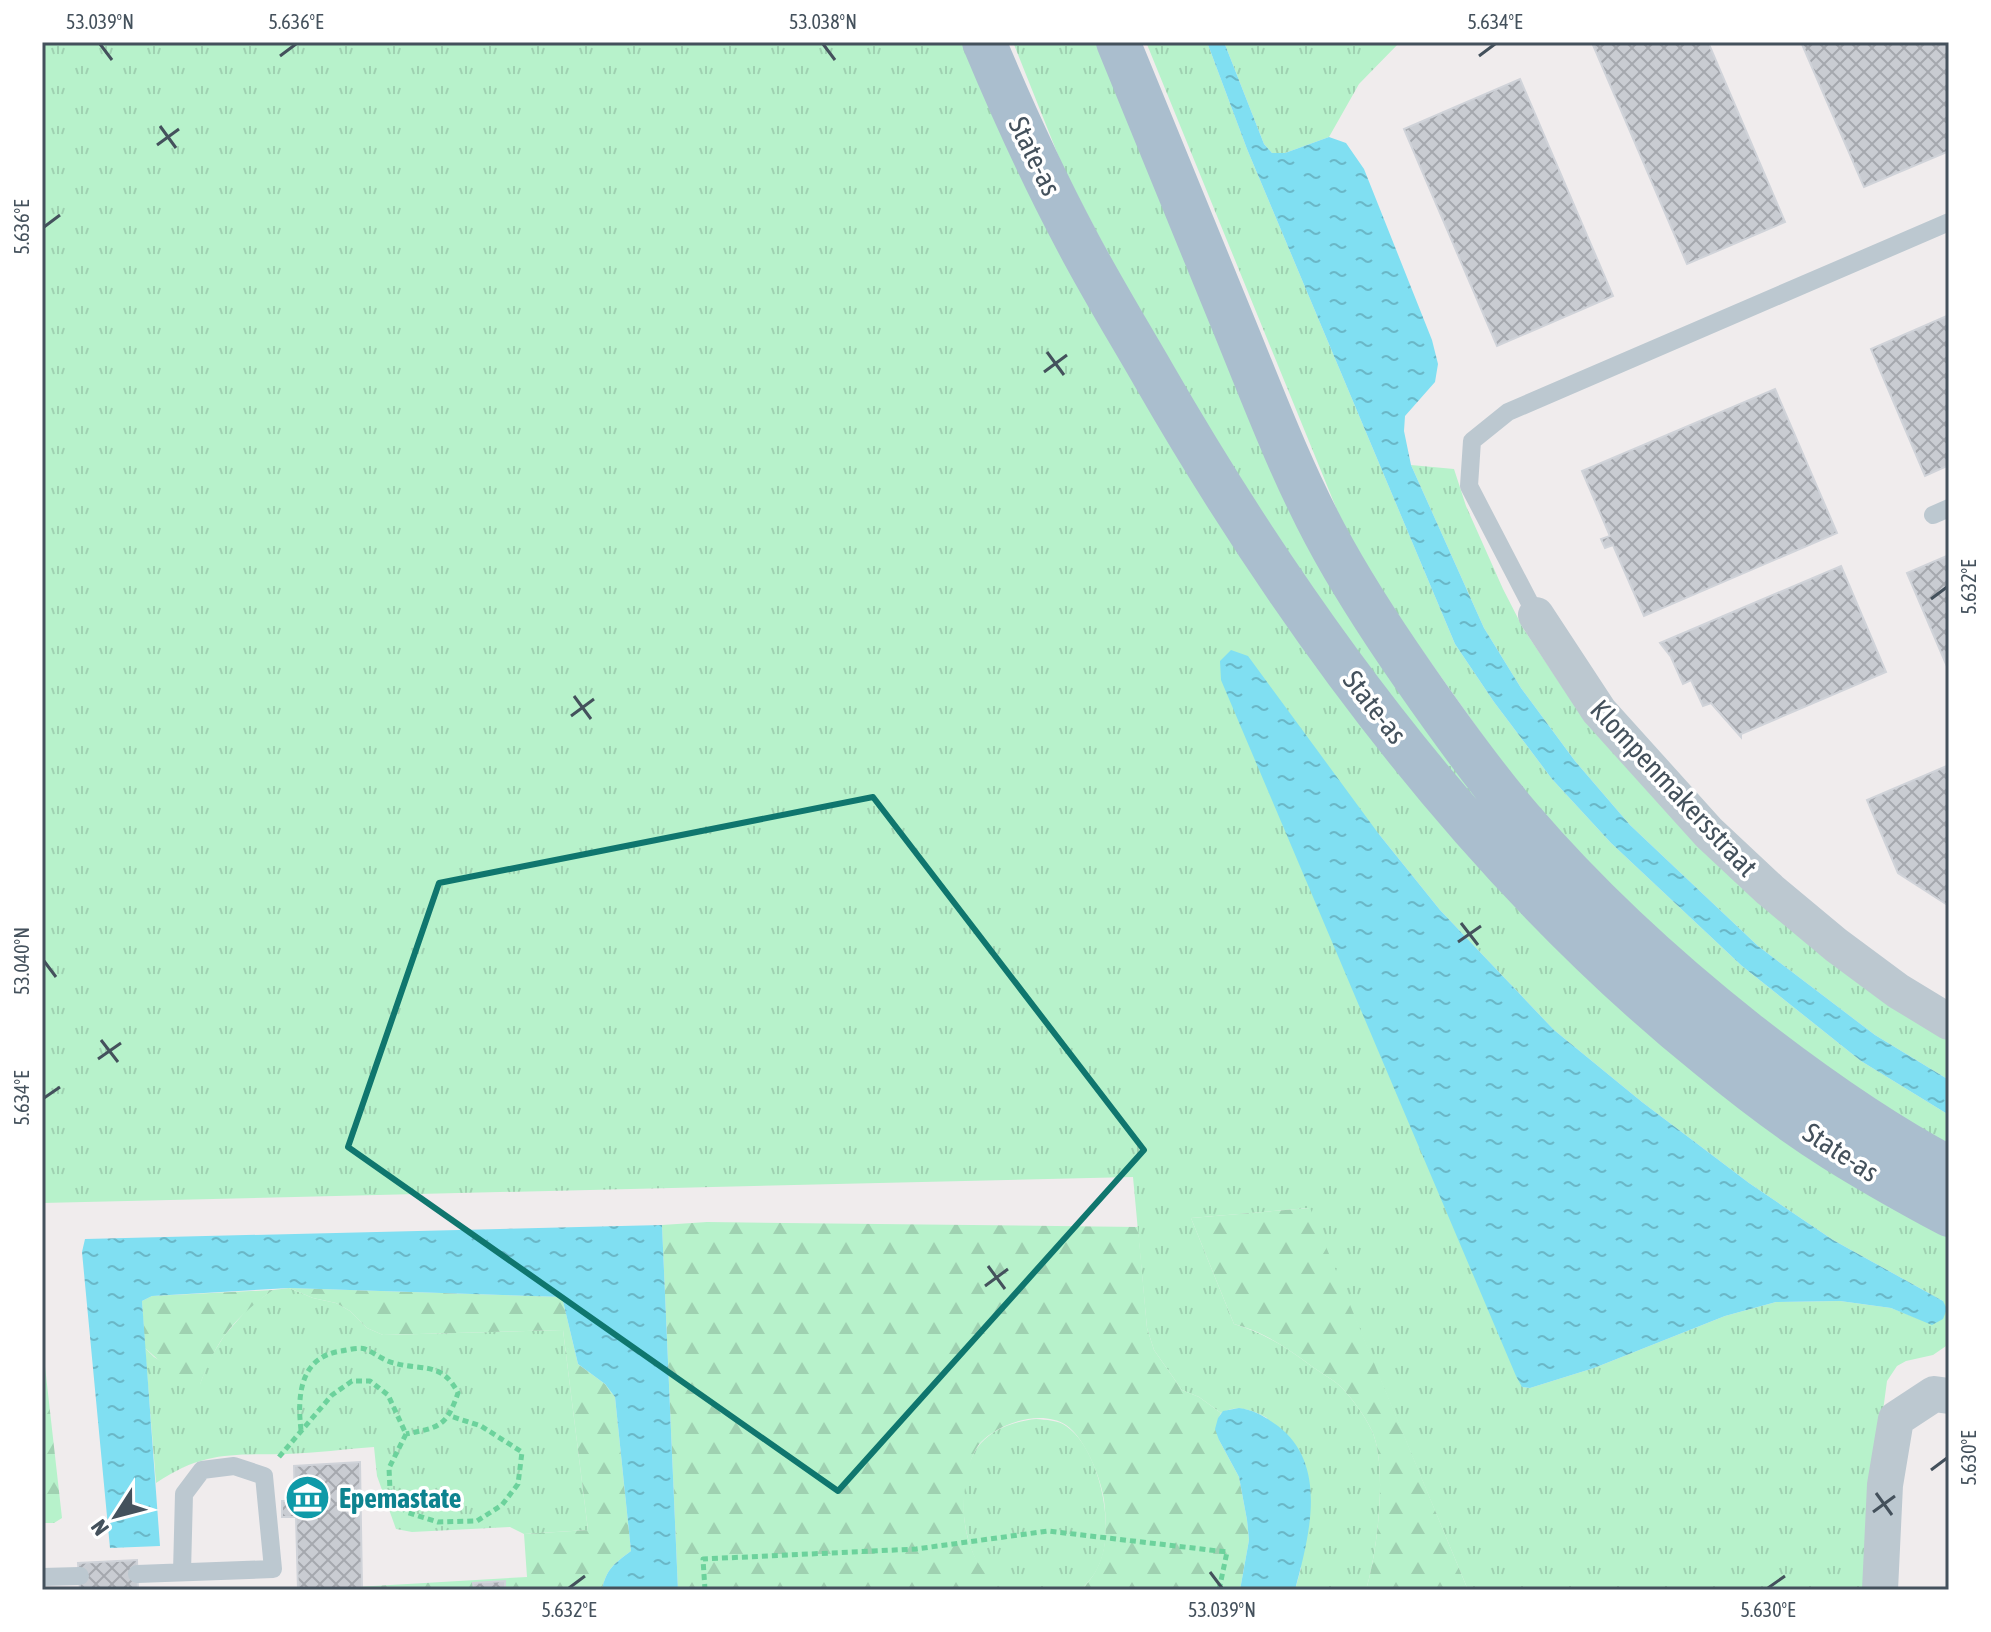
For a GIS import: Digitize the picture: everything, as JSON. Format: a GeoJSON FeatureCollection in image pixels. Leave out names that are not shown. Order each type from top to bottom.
{"type":"FeatureCollection","features":[{"type":"Feature","properties":{"kind":"main road","name":"State-as"},"geometry":{"type":"LineString","coordinates":[[984,42],[1011,106],[1075,238],[1217,482],[1301,608],[1436,784],[1488,845],[1631,992],[1747,1088],[1820,1140],[1895,1187],[1949,1215]]}},
{"type":"Feature","properties":{"kind":"main road","name":"State-as"},"geometry":{"type":"LineString","coordinates":[[1118,42],[1269,412],[1314,511],[1362,599],[1471,757],[1557,858],[1615,919],[1660,960],[1716,1008],[1818,1086],[1915,1150],[1949,1168]]}},
{"type":"Feature","properties":{"kind":"street","name":"Klompenmakersstraat"},"geometry":{"type":"LineString","coordinates":[[1536,615],[1599,711],[1709,833],[1770,890],[1836,945],[1898,991],[1949,1022]]}},
{"type":"Feature","properties":{"kind":"street"},"geometry":{"type":"LineString","coordinates":[[1880,1590],[1885,1485],[1896,1419],[1934,1394],[1949,1396]]}},
{"type":"Feature","properties":{"kind":"lane","name":"Klompenmakersstraat"},"geometry":{"type":"LineString","coordinates":[[1536,615],[1469,486],[1472,441],[1508,412],[1949,222]]}},
{"type":"Feature","properties":{"kind":"lane"},"geometry":{"type":"LineString","coordinates":[[137,1574],[273,1569],[264,1476],[234,1466],[202,1470],[184,1494],[182,1572]]}},
{"type":"Feature","properties":{"kind":"lane"},"geometry":{"type":"LineString","coordinates":[[42,1577],[80,1576]]}},
{"type":"Feature","properties":{"kind":"path"},"geometry":{"type":"LineString","coordinates":[[301,1430],[301,1392],[310,1364],[326,1353],[363,1348],[392,1363],[428,1368],[450,1378],[458,1393],[450,1416],[432,1428],[406,1434]]}},
{"type":"Feature","properties":{"kind":"path"},"geometry":{"type":"LineString","coordinates":[[264,1476],[332,1395],[352,1381],[370,1381],[388,1395],[406,1434]]}},
{"type":"Feature","properties":{"kind":"path"},"geometry":{"type":"LineString","coordinates":[[406,1434],[389,1468],[390,1490],[406,1512],[438,1522],[477,1521],[502,1505],[518,1484],[522,1452],[481,1426],[450,1416]]}},
{"type":"Feature","properties":{"kind":"path"},"geometry":{"type":"LineString","coordinates":[[705,1590],[703,1559],[916,1549],[1048,1531],[1227,1552],[1219,1590]]}},
{"type":"Feature","properties":{"kind":"highlighted area"},"geometry":{"type":"Polygon","coordinates":[[[873,797],[1144,1150],[838,1491],[348,1147],[439,883],[873,797]]]}},
{"type":"Feature","properties":{"kind":"green space"},"geometry":{"type":"Polygon","coordinates":[[[42,42],[971,42],[1364,711],[1949,1229],[1949,1344],[1933,1355],[1897,1366],[1887,1381],[1865,1590],[1468,1590],[1309,1208],[1191,1218],[1234,1324],[1274,1341],[1340,1386],[1366,1419],[1377,1446],[1379,1510],[1366,1590],[1295,1590],[1301,1568],[1267,1418],[1245,1409],[1221,1413],[1199,1397],[1182,1390],[1154,1350],[1147,1328],[1133,1177],[42,1203],[42,42]],[[1378,833],[1522,1387],[1530,1388],[1594,1368],[1725,1316],[1776,1302],[1840,1301],[1891,1308],[1932,1324],[1943,1301],[1833,1240],[1749,1183],[1642,1102],[1554,1030],[1440,910],[1378,833]]]}},
{"type":"Feature","properties":{"kind":"green space"},"geometry":{"type":"Polygon","coordinates":[[[1013,42],[1102,42],[1462,764],[1949,1181],[1949,1204],[1495,838],[1226,477],[1064,170],[1013,42]]]}},
{"type":"Feature","properties":{"kind":"green space"},"geometry":{"type":"Polygon","coordinates":[[[1146,42],[1207,42],[1247,149],[1455,644],[1494,702],[1552,779],[1611,843],[1742,966],[1861,1061],[1949,1115],[1949,1156],[1824,1077],[1565,851],[1357,559],[1146,42]]]}},
{"type":"Feature","properties":{"kind":"green space"},"geometry":{"type":"Polygon","coordinates":[[[1224,42],[1400,42],[1359,84],[1329,137],[1285,153],[1272,153],[1264,144],[1224,42]]]}},
{"type":"Feature","properties":{"kind":"green space"},"geometry":{"type":"Polygon","coordinates":[[[1411,465],[1454,469],[1466,506],[1503,589],[1523,628],[1565,691],[1936,1033],[1949,1041],[1949,1080],[1875,1035],[1758,946],[1630,825],[1575,761],[1521,688],[1484,628],[1411,465]]]}},
{"type":"Feature","properties":{"kind":"green space"},"geometry":{"type":"Polygon","coordinates":[[[1310,1208],[1468,1590],[1366,1590],[1377,1533],[1380,1487],[1377,1446],[1372,1431],[1358,1407],[1336,1383],[1274,1340],[1234,1324],[1191,1218],[1310,1208]]]}},
{"type":"Feature","properties":{"kind":"green space"},"geometry":{"type":"Polygon","coordinates":[[[707,1222],[1138,1227],[1147,1328],[1154,1350],[1182,1390],[1199,1397],[1221,1413],[1218,1419],[1219,1440],[1239,1477],[1249,1540],[1240,1590],[1081,1590],[1096,1570],[1104,1549],[1106,1525],[1102,1491],[1091,1459],[1073,1431],[1056,1420],[1033,1418],[999,1429],[981,1442],[972,1458],[964,1492],[965,1524],[974,1554],[991,1580],[1004,1590],[678,1590],[662,1225],[707,1222]]]}},
{"type":"Feature","properties":{"kind":"green space"},"geometry":{"type":"Polygon","coordinates":[[[289,1288],[336,1303],[350,1311],[367,1328],[383,1335],[563,1330],[588,1530],[524,1534],[510,1527],[412,1532],[396,1529],[377,1476],[374,1447],[219,1457],[189,1465],[156,1483],[145,1348],[154,1357],[200,1384],[209,1360],[224,1336],[250,1306],[273,1290],[289,1288]]]}},
{"type":"Feature","properties":{"kind":"green space"},"geometry":{"type":"Polygon","coordinates":[[[289,1288],[562,1297],[578,1364],[605,1384],[615,1397],[631,1551],[612,1567],[602,1590],[305,1590],[527,1577],[524,1534],[588,1530],[563,1330],[383,1335],[367,1328],[350,1311],[336,1303],[289,1288]]]}},
{"type":"Feature","properties":{"kind":"green space"},"geometry":{"type":"Polygon","coordinates":[[[273,1290],[228,1331],[212,1355],[200,1385],[181,1380],[145,1348],[142,1301],[152,1296],[273,1290]]]}},
{"type":"Feature","properties":{"kind":"green space"},"geometry":{"type":"Polygon","coordinates":[[[42,1340],[62,1518],[54,1523],[42,1523],[42,1340]]]}},
{"type":"Feature","properties":{"kind":"green space"},"geometry":{"type":"Polygon","coordinates":[[[1036,1419],[1063,1424],[1078,1437],[1088,1452],[1102,1491],[1106,1531],[1104,1550],[1095,1572],[1081,1590],[1001,1588],[987,1577],[976,1561],[969,1541],[963,1498],[972,1458],[981,1443],[993,1433],[1014,1423],[1036,1419]]]}},
{"type":"Feature","properties":{"kind":"water"},"geometry":{"type":"Polygon","coordinates":[[[1207,42],[1224,42],[1264,144],[1272,153],[1285,153],[1329,137],[1346,143],[1364,169],[1432,340],[1438,364],[1435,382],[1405,416],[1404,431],[1411,465],[1484,628],[1521,688],[1575,761],[1630,825],[1758,946],[1875,1035],[1949,1080],[1949,1115],[1861,1061],[1742,966],[1611,843],[1552,779],[1494,702],[1455,644],[1247,149],[1207,42]]]}},
{"type":"Feature","properties":{"kind":"water"},"geometry":{"type":"Polygon","coordinates":[[[1231,650],[1248,656],[1378,833],[1440,910],[1554,1030],[1749,1183],[1833,1240],[1943,1301],[1947,1309],[1943,1319],[1932,1325],[1891,1308],[1840,1301],[1776,1302],[1725,1316],[1594,1368],[1530,1388],[1522,1387],[1221,680],[1220,661],[1231,650]]]}},
{"type":"Feature","properties":{"kind":"water"},"geometry":{"type":"Polygon","coordinates":[[[662,1225],[678,1590],[602,1590],[612,1567],[631,1551],[615,1397],[605,1384],[578,1364],[562,1297],[289,1288],[152,1296],[142,1301],[160,1546],[110,1548],[82,1252],[85,1239],[662,1225]]]}},
{"type":"Feature","properties":{"kind":"water"},"geometry":{"type":"Polygon","coordinates":[[[1239,1408],[1255,1412],[1278,1426],[1294,1442],[1304,1461],[1311,1503],[1295,1590],[1240,1590],[1249,1540],[1247,1520],[1239,1477],[1215,1429],[1223,1411],[1239,1408]]]}},
{"type":"Feature","properties":{"kind":"building"},"geometry":{"type":"Polygon","coordinates":[[[1600,42],[1708,42],[1785,222],[1687,264],[1593,45],[1600,42]]]}},
{"type":"Feature","properties":{"kind":"building"},"geometry":{"type":"Polygon","coordinates":[[[1801,42],[1949,42],[1949,151],[1864,187],[1801,42]]]}},
{"type":"Feature","properties":{"kind":"building"},"geometry":{"type":"Polygon","coordinates":[[[1520,79],[1613,296],[1497,346],[1404,129],[1520,79]]]}},
{"type":"Feature","properties":{"kind":"building"},"geometry":{"type":"Polygon","coordinates":[[[1949,315],[1949,465],[1925,476],[1871,349],[1949,315]]]}},
{"type":"Feature","properties":{"kind":"building"},"geometry":{"type":"Polygon","coordinates":[[[1775,389],[1837,533],[1644,616],[1613,545],[1605,548],[1601,539],[1610,536],[1582,471],[1775,389]]]}},
{"type":"Feature","properties":{"kind":"building"},"geometry":{"type":"Polygon","coordinates":[[[1949,555],[1949,671],[1907,573],[1949,555]]]}},
{"type":"Feature","properties":{"kind":"building"},"geometry":{"type":"Polygon","coordinates":[[[1841,566],[1886,672],[1741,734],[1741,737],[1711,703],[1703,706],[1691,680],[1683,684],[1671,657],[1660,643],[1841,566]]]}},
{"type":"Feature","properties":{"kind":"building"},"geometry":{"type":"Polygon","coordinates":[[[1949,765],[1949,906],[1898,873],[1867,800],[1949,765]]]}},
{"type":"Feature","properties":{"kind":"building","name":"Epemastate"},"geometry":{"type":"Polygon","coordinates":[[[360,1462],[362,1590],[298,1590],[296,1517],[282,1517],[282,1501],[295,1501],[294,1466],[360,1462]]]}},
{"type":"Feature","properties":{"kind":"building"},"geometry":{"type":"Polygon","coordinates":[[[137,1560],[138,1590],[80,1590],[78,1563],[137,1560]]]}},
{"type":"Feature","properties":{"kind":"building"},"geometry":{"type":"Polygon","coordinates":[[[505,1581],[505,1590],[474,1590],[473,1583],[505,1581]]]}},
{"type":"Feature","properties":{"kind":"place","name":"Epemastate"},"geometry":{"type":"Point","coordinates":[308,1498]}}]}
